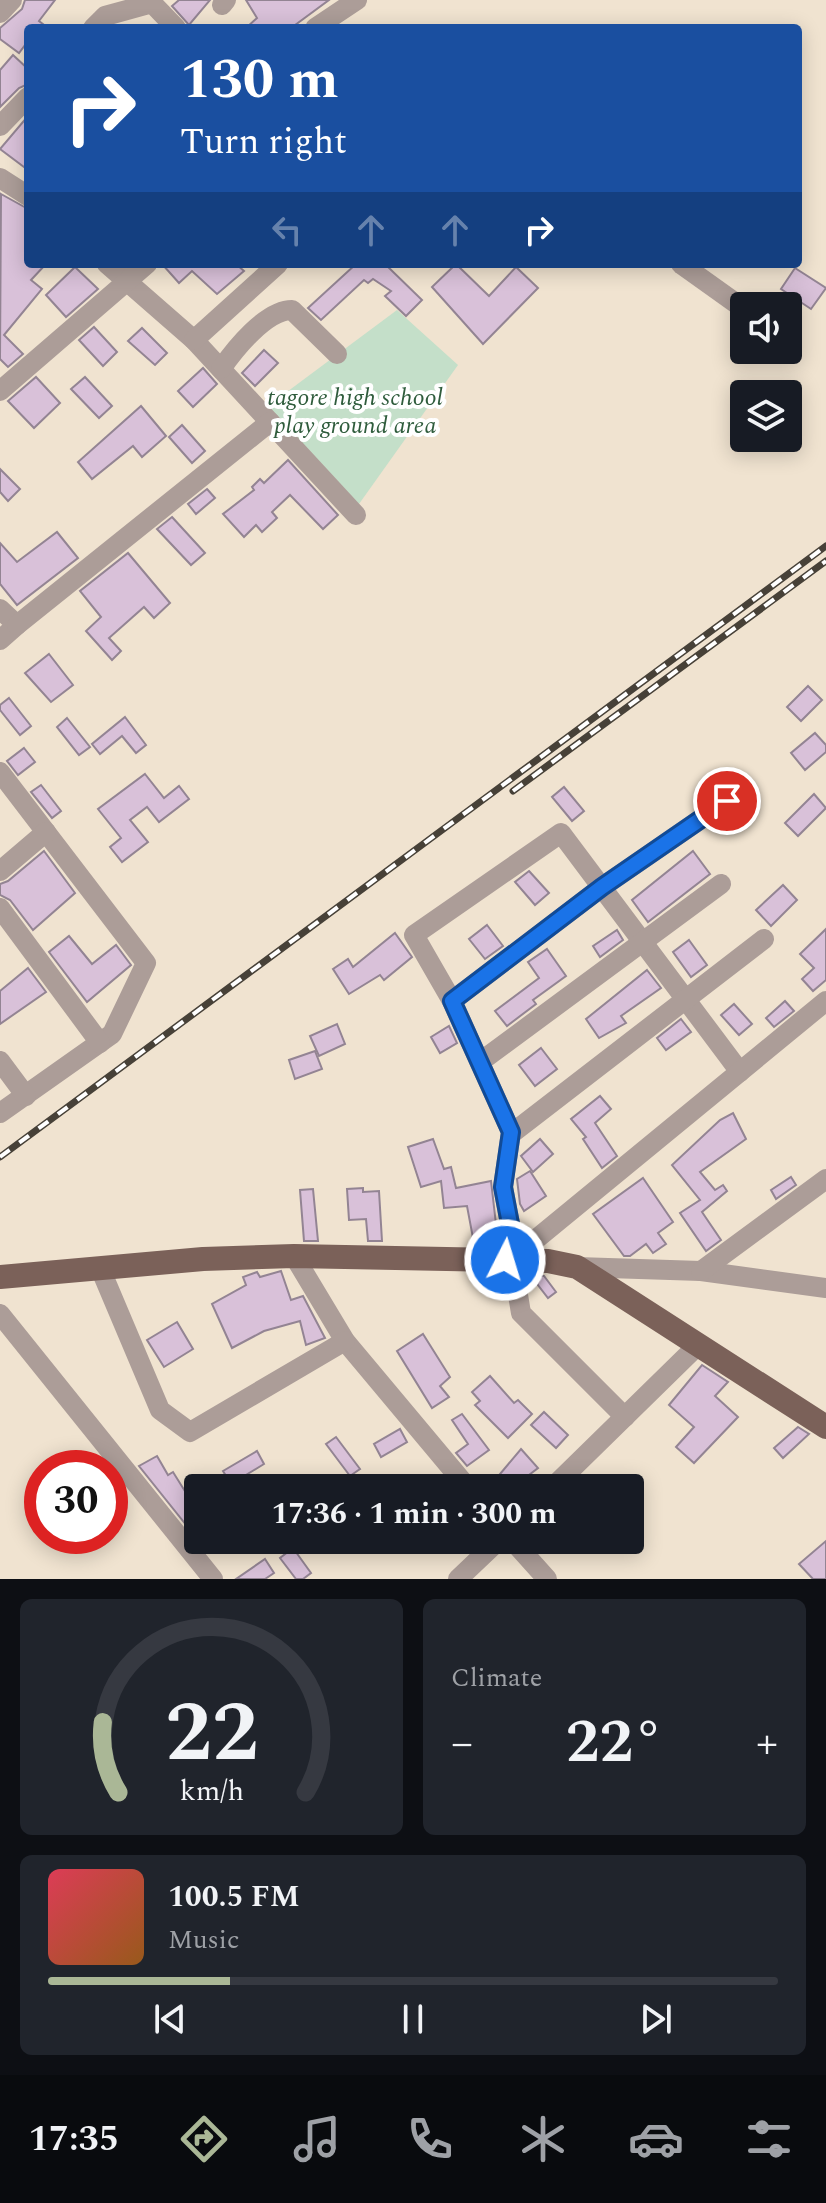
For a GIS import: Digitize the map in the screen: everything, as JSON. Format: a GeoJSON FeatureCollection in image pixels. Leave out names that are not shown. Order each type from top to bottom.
{"type":"FeatureCollection","features":[{"type":"Feature","properties":{"kind":"main road"},"geometry":{"type":"LineString","coordinates":[[0,1277],[203,1259],[294,1256],[508,1260],[577,1267],[826,1427]]}},
{"type":"Feature","properties":{"kind":"street"},"geometry":{"type":"LineString","coordinates":[[0,13],[12,0]]}},
{"type":"Feature","properties":{"kind":"street"},"geometry":{"type":"LineString","coordinates":[[321,24],[357,0]]}},
{"type":"Feature","properties":{"kind":"street"},"geometry":{"type":"LineString","coordinates":[[97,24],[105,16],[152,3],[172,24]]}},
{"type":"Feature","properties":{"kind":"street"},"geometry":{"type":"LineString","coordinates":[[0,126],[24,101]]}},
{"type":"Feature","properties":{"kind":"street"},"geometry":{"type":"LineString","coordinates":[[0,178],[24,193]]}},
{"type":"Feature","properties":{"kind":"street"},"geometry":{"type":"LineString","coordinates":[[111,268],[194,340],[356,515]]}},
{"type":"Feature","properties":{"kind":"street"},"geometry":{"type":"LineString","coordinates":[[0,391],[143,268]]}},
{"type":"Feature","properties":{"kind":"street"},"geometry":{"type":"LineString","coordinates":[[194,340],[274,268]]}},
{"type":"Feature","properties":{"kind":"street"},"geometry":{"type":"LineString","coordinates":[[687,268],[730,299]]}},
{"type":"Feature","properties":{"kind":"street"},"geometry":{"type":"LineString","coordinates":[[221,369],[232,353],[284,310],[292,310],[337,354]]}},
{"type":"Feature","properties":{"kind":"street"},"geometry":{"type":"LineString","coordinates":[[0,640],[270,422]]}},
{"type":"Feature","properties":{"kind":"street"},"geometry":{"type":"LineString","coordinates":[[0,609],[17,625]]}},
{"type":"Feature","properties":{"kind":"street"},"geometry":{"type":"LineString","coordinates":[[0,772],[146,963],[112,1034],[0,1113]]}},
{"type":"Feature","properties":{"kind":"street"},"geometry":{"type":"LineString","coordinates":[[452,1001],[602,887],[727,801]]}},
{"type":"Feature","properties":{"kind":"street"},"geometry":{"type":"LineString","coordinates":[[0,871],[46,832]]}},
{"type":"Feature","properties":{"kind":"street"},"geometry":{"type":"LineString","coordinates":[[625,1417],[521,1313],[508,1260],[511,1229],[503,1187],[511,1134],[452,1001],[414,935],[561,833],[740,1072]]}},
{"type":"Feature","properties":{"kind":"street"},"geometry":{"type":"LineString","coordinates":[[480,1062],[721,884]]}},
{"type":"Feature","properties":{"kind":"street"},"geometry":{"type":"LineString","coordinates":[[0,908],[100,1043]]}},
{"type":"Feature","properties":{"kind":"street"},"geometry":{"type":"LineString","coordinates":[[511,1134],[764,939]]}},
{"type":"Feature","properties":{"kind":"street"},"geometry":{"type":"LineString","coordinates":[[508,1260],[826,1001]]}},
{"type":"Feature","properties":{"kind":"street"},"geometry":{"type":"LineString","coordinates":[[0,1061],[26,1096]]}},
{"type":"Feature","properties":{"kind":"street"},"geometry":{"type":"LineString","coordinates":[[701,1271],[826,1179]]}},
{"type":"Feature","properties":{"kind":"street"},"geometry":{"type":"LineString","coordinates":[[294,1256],[345,1341],[456,1474]]}},
{"type":"Feature","properties":{"kind":"street"},"geometry":{"type":"LineString","coordinates":[[577,1267],[701,1271],[826,1288]]}},
{"type":"Feature","properties":{"kind":"street"},"geometry":{"type":"LineString","coordinates":[[100,1268],[160,1410],[190,1432],[345,1341]]}},
{"type":"Feature","properties":{"kind":"street"},"geometry":{"type":"LineString","coordinates":[[0,1314],[213,1579]]}},
{"type":"Feature","properties":{"kind":"street"},"geometry":{"type":"LineString","coordinates":[[566,1474],[698,1345]]}},
{"type":"Feature","properties":{"kind":"street"},"geometry":{"type":"LineString","coordinates":[[458,1579],[484,1554]]}},
{"type":"Feature","properties":{"kind":"street"},"geometry":{"type":"LineString","coordinates":[[525,1554],[547,1579]]}},
{"type":"Feature","properties":{"kind":"green space","name":"tagore high school play ground area"},"geometry":{"type":"Polygon","coordinates":[[[397,310],[458,365],[359,504],[268,406],[397,310]]]}},
{"type":"Feature","properties":{"kind":"building"},"geometry":{"type":"Polygon","coordinates":[[[25,0],[55,0],[39,21],[43,24],[24,24],[24,46],[19,53],[0,39],[0,28],[22,9],[25,0]]]}},
{"type":"Feature","properties":{"kind":"building"},"geometry":{"type":"Polygon","coordinates":[[[179,0],[210,0],[190,24],[172,6],[179,0]]]}},
{"type":"Feature","properties":{"kind":"building"},"geometry":{"type":"Polygon","coordinates":[[[246,0],[329,0],[296,24],[250,24],[257,18],[246,0]]]}},
{"type":"Feature","properties":{"kind":"building"},"geometry":{"type":"Polygon","coordinates":[[[13,55],[24,65],[24,86],[0,107],[0,70],[13,55]]]}},
{"type":"Feature","properties":{"kind":"building"},"geometry":{"type":"Polygon","coordinates":[[[24,121],[24,167],[0,149],[24,121]]]}},
{"type":"Feature","properties":{"kind":"building"},"geometry":{"type":"Polygon","coordinates":[[[1,194],[24,207],[24,268],[42,268],[31,280],[42,289],[4,335],[23,354],[8,367],[0,359],[1,194]]]}},
{"type":"Feature","properties":{"kind":"building"},"geometry":{"type":"Polygon","coordinates":[[[74,268],[98,289],[66,317],[46,295],[74,268]]]}},
{"type":"Feature","properties":{"kind":"building"},"geometry":{"type":"Polygon","coordinates":[[[166,268],[241,268],[244,271],[217,294],[192,271],[179,283],[166,268]]]}},
{"type":"Feature","properties":{"kind":"building"},"geometry":{"type":"Polygon","coordinates":[[[352,268],[389,268],[422,300],[406,316],[385,296],[391,291],[373,279],[368,283],[364,280],[321,320],[308,308],[352,268]]]}},
{"type":"Feature","properties":{"kind":"building"},"geometry":{"type":"Polygon","coordinates":[[[452,268],[460,268],[489,296],[517,268],[538,288],[483,344],[432,287],[452,268]]]}},
{"type":"Feature","properties":{"kind":"building"},"geometry":{"type":"Polygon","coordinates":[[[795,268],[826,288],[811,309],[802,303],[802,292],[781,289],[795,268]]]}},
{"type":"Feature","properties":{"kind":"building"},"geometry":{"type":"Polygon","coordinates":[[[94,327],[117,352],[103,366],[79,340],[94,327]]]}},
{"type":"Feature","properties":{"kind":"building"},"geometry":{"type":"Polygon","coordinates":[[[142,328],[167,353],[155,365],[128,341],[142,328]]]}},
{"type":"Feature","properties":{"kind":"building"},"geometry":{"type":"Polygon","coordinates":[[[264,350],[278,363],[255,386],[242,373],[264,350]]]}},
{"type":"Feature","properties":{"kind":"building"},"geometry":{"type":"Polygon","coordinates":[[[203,368],[217,384],[193,407],[178,391],[203,368]]]}},
{"type":"Feature","properties":{"kind":"building"},"geometry":{"type":"Polygon","coordinates":[[[36,377],[60,403],[34,428],[8,401],[36,377]]]}},
{"type":"Feature","properties":{"kind":"building"},"geometry":{"type":"Polygon","coordinates":[[[85,377],[112,406],[99,418],[71,389],[85,377]]]}},
{"type":"Feature","properties":{"kind":"building"},"geometry":{"type":"Polygon","coordinates":[[[141,406],[166,436],[142,457],[133,446],[92,479],[78,462],[141,406]]]}},
{"type":"Feature","properties":{"kind":"building"},"geometry":{"type":"Polygon","coordinates":[[[182,425],[205,451],[192,463],[169,437],[182,425]]]}},
{"type":"Feature","properties":{"kind":"building"},"geometry":{"type":"Polygon","coordinates":[[[288,460],[338,515],[323,529],[290,495],[272,512],[277,518],[262,532],[256,525],[244,537],[223,514],[254,490],[252,487],[260,479],[264,483],[288,460]]]}},
{"type":"Feature","properties":{"kind":"building"},"geometry":{"type":"Polygon","coordinates":[[[0,469],[20,489],[8,501],[0,492],[0,469]]]}},
{"type":"Feature","properties":{"kind":"building"},"geometry":{"type":"Polygon","coordinates":[[[207,489],[215,498],[196,514],[188,504],[207,489]]]}},
{"type":"Feature","properties":{"kind":"building"},"geometry":{"type":"Polygon","coordinates":[[[172,517],[205,553],[191,565],[157,529],[172,517]]]}},
{"type":"Feature","properties":{"kind":"building"},"geometry":{"type":"Polygon","coordinates":[[[57,532],[78,558],[17,605],[0,584],[0,543],[17,562],[57,532]]]}},
{"type":"Feature","properties":{"kind":"building"},"geometry":{"type":"Polygon","coordinates":[[[128,553],[170,603],[154,618],[144,607],[109,638],[121,651],[112,660],[86,631],[101,617],[80,591],[128,553]]]}},
{"type":"Feature","properties":{"kind":"building"},"geometry":{"type":"Polygon","coordinates":[[[49,654],[73,685],[51,702],[25,673],[49,654]]]}},
{"type":"Feature","properties":{"kind":"building"},"geometry":{"type":"Polygon","coordinates":[[[808,686],[822,700],[801,721],[787,707],[808,686]]]}},
{"type":"Feature","properties":{"kind":"building"},"geometry":{"type":"Polygon","coordinates":[[[9,698],[31,726],[20,735],[0,710],[0,705],[9,698]]]}},
{"type":"Feature","properties":{"kind":"building"},"geometry":{"type":"Polygon","coordinates":[[[125,717],[146,745],[136,753],[122,736],[100,754],[92,744],[125,717]]]}},
{"type":"Feature","properties":{"kind":"building"},"geometry":{"type":"Polygon","coordinates":[[[67,718],[90,747],[79,755],[57,727],[67,718]]]}},
{"type":"Feature","properties":{"kind":"building"},"geometry":{"type":"Polygon","coordinates":[[[815,733],[826,745],[826,752],[805,770],[791,753],[815,733]]]}},
{"type":"Feature","properties":{"kind":"building"},"geometry":{"type":"Polygon","coordinates":[[[24,748],[35,762],[18,775],[7,761],[24,748]]]}},
{"type":"Feature","properties":{"kind":"building"},"geometry":{"type":"Polygon","coordinates":[[[145,774],[164,798],[179,786],[189,799],[159,822],[147,807],[130,820],[148,842],[122,862],[110,847],[121,838],[98,809],[145,774]]]}},
{"type":"Feature","properties":{"kind":"building"},"geometry":{"type":"Polygon","coordinates":[[[41,785],[61,811],[52,818],[31,792],[41,785]]]}},
{"type":"Feature","properties":{"kind":"building"},"geometry":{"type":"Polygon","coordinates":[[[564,787],[584,811],[572,821],[552,797],[564,787]]]}},
{"type":"Feature","properties":{"kind":"building"},"geometry":{"type":"Polygon","coordinates":[[[814,794],[826,808],[798,836],[785,823],[814,794]]]}},
{"type":"Feature","properties":{"kind":"building"},"geometry":{"type":"Polygon","coordinates":[[[44,851],[75,893],[33,930],[10,900],[0,895],[0,884],[8,881],[44,851]]]}},
{"type":"Feature","properties":{"kind":"building"},"geometry":{"type":"Polygon","coordinates":[[[693,851],[710,874],[648,922],[632,900],[693,851]]]}},
{"type":"Feature","properties":{"kind":"building"},"geometry":{"type":"Polygon","coordinates":[[[529,871],[549,893],[535,905],[515,882],[529,871]]]}},
{"type":"Feature","properties":{"kind":"building"},"geometry":{"type":"Polygon","coordinates":[[[783,885],[797,900],[771,926],[756,910],[783,885]]]}},
{"type":"Feature","properties":{"kind":"building"},"geometry":{"type":"Polygon","coordinates":[[[487,925],[503,946],[485,959],[469,939],[487,925]]]}},
{"type":"Feature","properties":{"kind":"building"},"geometry":{"type":"Polygon","coordinates":[[[826,929],[826,980],[813,991],[802,979],[814,968],[800,954],[826,929]]]}},
{"type":"Feature","properties":{"kind":"building"},"geometry":{"type":"Polygon","coordinates":[[[617,930],[623,940],[600,957],[593,946],[617,930]]]}},
{"type":"Feature","properties":{"kind":"building"},"geometry":{"type":"Polygon","coordinates":[[[395,933],[412,957],[384,980],[380,975],[349,994],[333,969],[348,959],[353,967],[395,933]]]}},
{"type":"Feature","properties":{"kind":"building"},"geometry":{"type":"Polygon","coordinates":[[[69,936],[92,964],[116,945],[131,965],[87,1002],[49,952],[69,936]]]}},
{"type":"Feature","properties":{"kind":"building"},"geometry":{"type":"Polygon","coordinates":[[[689,940],[707,965],[691,977],[673,952],[689,940]]]}},
{"type":"Feature","properties":{"kind":"building"},"geometry":{"type":"Polygon","coordinates":[[[547,949],[566,976],[533,1000],[536,1004],[507,1026],[495,1011],[539,978],[528,962],[547,949]]]}},
{"type":"Feature","properties":{"kind":"building"},"geometry":{"type":"Polygon","coordinates":[[[28,968],[46,992],[0,1024],[0,991],[28,968]]]}},
{"type":"Feature","properties":{"kind":"building"},"geometry":{"type":"Polygon","coordinates":[[[647,970],[661,988],[621,1016],[626,1023],[599,1038],[586,1019],[647,970]]]}},
{"type":"Feature","properties":{"kind":"building"},"geometry":{"type":"Polygon","coordinates":[[[785,1001],[794,1011],[774,1027],[766,1018],[785,1001]]]}},
{"type":"Feature","properties":{"kind":"building"},"geometry":{"type":"Polygon","coordinates":[[[734,1004],[752,1024],[739,1035],[721,1015],[734,1004]]]}},
{"type":"Feature","properties":{"kind":"building"},"geometry":{"type":"Polygon","coordinates":[[[681,1019],[691,1032],[666,1050],[657,1038],[681,1019]]]}},
{"type":"Feature","properties":{"kind":"building"},"geometry":{"type":"Polygon","coordinates":[[[337,1024],[345,1044],[319,1056],[310,1036],[337,1024]]]}},
{"type":"Feature","properties":{"kind":"building"},"geometry":{"type":"Polygon","coordinates":[[[449,1026],[457,1043],[440,1053],[431,1037],[449,1026]]]}},
{"type":"Feature","properties":{"kind":"building"},"geometry":{"type":"Polygon","coordinates":[[[541,1048],[557,1069],[535,1086],[519,1065],[541,1048]]]}},
{"type":"Feature","properties":{"kind":"building"},"geometry":{"type":"Polygon","coordinates":[[[315,1051],[322,1069],[295,1079],[289,1060],[315,1051]]]}},
{"type":"Feature","properties":{"kind":"building"},"geometry":{"type":"Polygon","coordinates":[[[600,1096],[611,1109],[595,1123],[617,1156],[602,1168],[583,1139],[586,1137],[571,1119],[600,1096]]]}},
{"type":"Feature","properties":{"kind":"building"},"geometry":{"type":"Polygon","coordinates":[[[733,1113],[746,1139],[700,1172],[715,1190],[723,1185],[727,1191],[702,1212],[721,1240],[706,1251],[680,1213],[700,1200],[672,1165],[720,1120],[733,1113]]]}},
{"type":"Feature","properties":{"kind":"building"},"geometry":{"type":"Polygon","coordinates":[[[433,1139],[444,1169],[451,1167],[456,1188],[491,1181],[497,1233],[473,1238],[467,1206],[444,1208],[441,1181],[421,1187],[408,1147],[433,1139]]]}},
{"type":"Feature","properties":{"kind":"building"},"geometry":{"type":"Polygon","coordinates":[[[540,1139],[553,1154],[533,1172],[521,1156],[540,1139]]]}},
{"type":"Feature","properties":{"kind":"building"},"geometry":{"type":"Polygon","coordinates":[[[530,1171],[546,1196],[524,1211],[520,1204],[517,1179],[530,1171]]]}},
{"type":"Feature","properties":{"kind":"building"},"geometry":{"type":"Polygon","coordinates":[[[791,1177],[796,1185],[776,1199],[771,1190],[791,1177]]]}},
{"type":"Feature","properties":{"kind":"building"},"geometry":{"type":"Polygon","coordinates":[[[643,1178],[673,1222],[658,1233],[666,1244],[653,1253],[646,1244],[630,1256],[624,1256],[593,1214],[643,1178]]]}},
{"type":"Feature","properties":{"kind":"building"},"geometry":{"type":"Polygon","coordinates":[[[363,1188],[363,1192],[379,1191],[382,1241],[368,1241],[366,1219],[349,1220],[347,1189],[363,1188]]]}},
{"type":"Feature","properties":{"kind":"building"},"geometry":{"type":"Polygon","coordinates":[[[313,1189],[318,1241],[304,1241],[300,1190],[313,1189]]]}},
{"type":"Feature","properties":{"kind":"building"},"geometry":{"type":"Polygon","coordinates":[[[281,1271],[291,1300],[303,1296],[325,1338],[306,1345],[300,1321],[264,1331],[232,1348],[212,1304],[246,1285],[243,1277],[257,1272],[260,1277],[281,1271]]]}},
{"type":"Feature","properties":{"kind":"building"},"geometry":{"type":"Polygon","coordinates":[[[531,1276],[544,1276],[556,1292],[548,1298],[531,1276]]]}},
{"type":"Feature","properties":{"kind":"building"},"geometry":{"type":"Polygon","coordinates":[[[177,1322],[193,1349],[164,1367],[147,1340],[177,1322]]]}},
{"type":"Feature","properties":{"kind":"building"},"geometry":{"type":"Polygon","coordinates":[[[423,1334],[450,1377],[440,1386],[449,1397],[432,1408],[397,1351],[423,1334]]]}},
{"type":"Feature","properties":{"kind":"building"},"geometry":{"type":"Polygon","coordinates":[[[702,1365],[728,1382],[715,1396],[738,1417],[694,1463],[676,1447],[694,1427],[669,1405],[702,1365]]]}},
{"type":"Feature","properties":{"kind":"building"},"geometry":{"type":"Polygon","coordinates":[[[490,1376],[514,1403],[518,1400],[532,1414],[508,1438],[475,1405],[480,1401],[472,1392],[490,1376]]]}},
{"type":"Feature","properties":{"kind":"building"},"geometry":{"type":"Polygon","coordinates":[[[544,1412],[568,1435],[556,1448],[531,1425],[544,1412]]]}},
{"type":"Feature","properties":{"kind":"building"},"geometry":{"type":"Polygon","coordinates":[[[462,1414],[489,1450],[467,1466],[456,1453],[468,1444],[452,1420],[462,1414]]]}},
{"type":"Feature","properties":{"kind":"building"},"geometry":{"type":"Polygon","coordinates":[[[798,1427],[809,1434],[783,1458],[774,1448],[798,1427]]]}},
{"type":"Feature","properties":{"kind":"building"},"geometry":{"type":"Polygon","coordinates":[[[400,1429],[407,1442],[381,1457],[374,1444],[400,1429]]]}},
{"type":"Feature","properties":{"kind":"building"},"geometry":{"type":"Polygon","coordinates":[[[336,1437],[360,1469],[348,1474],[326,1444],[336,1437]]]}},
{"type":"Feature","properties":{"kind":"building"},"geometry":{"type":"Polygon","coordinates":[[[521,1449],[538,1468],[530,1474],[500,1474],[521,1449]]]}},
{"type":"Feature","properties":{"kind":"building"},"geometry":{"type":"Polygon","coordinates":[[[257,1451],[264,1464],[248,1474],[225,1474],[223,1471],[257,1451]]]}},
{"type":"Feature","properties":{"kind":"building"},"geometry":{"type":"Polygon","coordinates":[[[157,1456],[168,1475],[173,1472],[184,1490],[184,1522],[139,1466],[157,1456]]]}},
{"type":"Feature","properties":{"kind":"building"},"geometry":{"type":"Polygon","coordinates":[[[826,1541],[826,1579],[813,1579],[799,1564],[826,1541]]]}},
{"type":"Feature","properties":{"kind":"building"},"geometry":{"type":"Polygon","coordinates":[[[285,1554],[297,1554],[311,1573],[303,1579],[296,1579],[280,1558],[285,1554]]]}},
{"type":"Feature","properties":{"kind":"building"},"geometry":{"type":"Polygon","coordinates":[[[265,1559],[274,1573],[265,1579],[236,1579],[265,1559]]]}},
{"type":"Feature","properties":{"kind":"railway"},"geometry":{"type":"LineString","coordinates":[[0,1157],[826,546]]}},
{"type":"Feature","properties":{"kind":"railway"},"geometry":{"type":"LineString","coordinates":[[513,791],[826,561]]}},
{"type":"Feature","properties":{"kind":"route"},"geometry":{"type":"LineString","coordinates":[[505,1260],[511,1229],[503,1187],[511,1132],[452,1001],[602,887],[727,801]]}}]}
